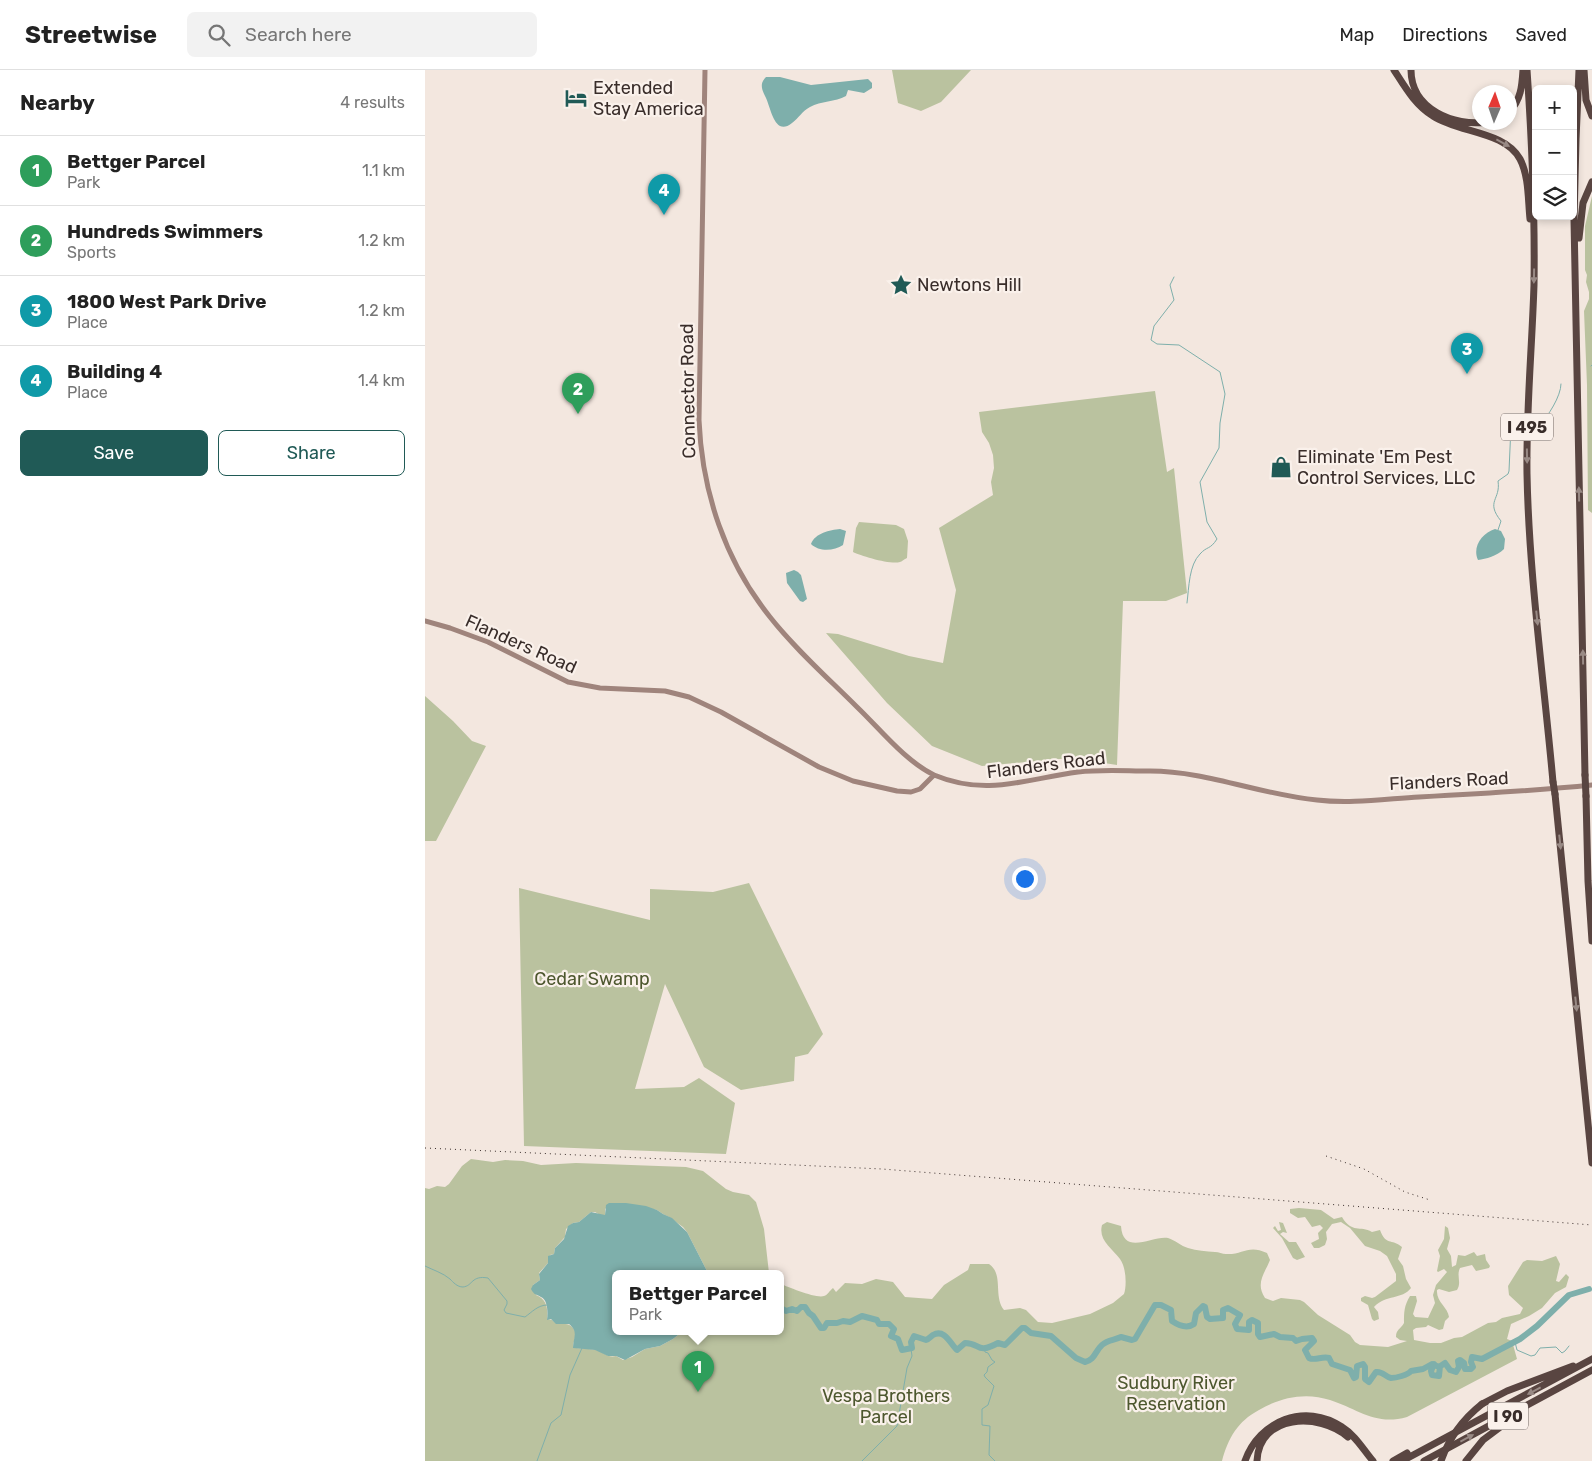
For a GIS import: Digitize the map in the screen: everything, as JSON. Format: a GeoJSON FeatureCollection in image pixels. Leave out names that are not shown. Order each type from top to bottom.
{"type":"FeatureCollection","features":[{"type":"Feature","properties":{"kind":"highway"},"geometry":{"type":"LineString","coordinates":[[1394,70],[1414,99],[1432,116],[1447,124],[1501,141],[1516,153],[1524,170],[1534,254]]}},
{"type":"Feature","properties":{"kind":"highway"},"geometry":{"type":"LineString","coordinates":[[1411,70],[1415,91],[1424,103],[1433,110],[1458,121],[1472,123]]}},
{"type":"Feature","properties":{"kind":"highway"},"geometry":{"type":"LineString","coordinates":[[1517,102],[1520,94],[1523,70]]}},
{"type":"Feature","properties":{"kind":"highway","name":"I 495"},"geometry":{"type":"LineString","coordinates":[[1527,70],[1533,161],[1534,254],[1527,424],[1531,554],[1592,1163]]}},
{"type":"Feature","properties":{"kind":"highway","name":"I 495"},"geometry":{"type":"LineString","coordinates":[[1579,70],[1575,190],[1575,286],[1585,776],[1592,941]]}},
{"type":"Feature","properties":{"kind":"highway"},"geometry":{"type":"LineString","coordinates":[[1584,70],[1587,100],[1592,116]]}},
{"type":"Feature","properties":{"kind":"highway"},"geometry":{"type":"LineString","coordinates":[[1575,286],[1582,210],[1586,194],[1592,182]]}},
{"type":"Feature","properties":{"kind":"highway"},"geometry":{"type":"LineString","coordinates":[[1441,1461],[1454,1434],[1472,1413],[1483,1404],[1507,1391],[1592,1359]]}},
{"type":"Feature","properties":{"kind":"highway","name":"I 90"},"geometry":{"type":"LineString","coordinates":[[1402,1461],[1592,1359]]}},
{"type":"Feature","properties":{"kind":"highway","name":"I 90"},"geometry":{"type":"LineString","coordinates":[[1425,1461],[1592,1370]]}},
{"type":"Feature","properties":{"kind":"highway"},"geometry":{"type":"LineString","coordinates":[[1466,1461],[1483,1440],[1536,1401]]}},
{"type":"Feature","properties":{"kind":"highway"},"geometry":{"type":"LineString","coordinates":[[1245,1461],[1255,1442],[1269,1428],[1287,1418],[1306,1416],[1326,1419],[1344,1428],[1354,1437],[1373,1461]]}},
{"type":"Feature","properties":{"kind":"highway"},"geometry":{"type":"LineString","coordinates":[[1257,1461],[1260,1445],[1270,1433],[1290,1423],[1309,1420],[1327,1424],[1343,1433],[1367,1461]]}},
{"type":"Feature","properties":{"kind":"highway"},"geometry":{"type":"LineString","coordinates":[[1393,1461],[1407,1453],[1434,1444]]}},
{"type":"Feature","properties":{"kind":"main road","name":"Connector Road"},"geometry":{"type":"LineString","coordinates":[[705,70],[699,420],[702,461],[713,508],[739,572],[771,618],[809,660],[912,761],[934,775]]}},
{"type":"Feature","properties":{"kind":"main road","name":"Flanders Road"},"geometry":{"type":"LineString","coordinates":[[425,621],[481,639],[568,682],[591,687],[665,691],[689,697],[721,712],[819,768],[853,781],[897,791],[911,792],[920,789],[934,775],[965,785],[991,786],[1079,772],[1152,771],[1203,778],[1297,798],[1333,801],[1478,794],[1592,785]]}},
{"type":"Feature","properties":{"kind":"green space"},"geometry":{"type":"Polygon","coordinates":[[[892,70],[971,70],[941,102],[921,111],[898,103],[892,70]]]}},
{"type":"Feature","properties":{"kind":"green space"},"geometry":{"type":"Polygon","coordinates":[[[1592,196],[1592,513],[1588,510],[1587,385],[1584,311],[1589,299],[1585,270],[1585,226],[1592,196]]]}},
{"type":"Feature","properties":{"kind":"green space"},"geometry":{"type":"Polygon","coordinates":[[[1155,391],[1167,472],[1174,468],[1187,593],[1166,601],[1123,601],[1117,765],[1104,763],[1103,755],[982,766],[932,746],[887,703],[826,633],[838,634],[909,656],[943,663],[956,590],[939,528],[993,495],[991,482],[994,468],[993,455],[989,443],[982,432],[979,412],[1155,391]]]}},
{"type":"Feature","properties":{"kind":"green space"},"geometry":{"type":"Polygon","coordinates":[[[859,522],[896,525],[904,529],[908,541],[907,558],[896,563],[869,558],[853,552],[856,528],[859,522]]]}},
{"type":"Feature","properties":{"kind":"green space"},"geometry":{"type":"Polygon","coordinates":[[[425,696],[472,741],[486,746],[436,841],[425,841],[425,696]]]}},
{"type":"Feature","properties":{"kind":"green space","name":"Cedar Swamp"},"geometry":{"type":"Polygon","coordinates":[[[749,883],[823,1034],[808,1054],[795,1057],[794,1081],[741,1090],[704,1067],[665,984],[635,1089],[684,1087],[699,1078],[735,1103],[726,1154],[524,1146],[519,888],[650,920],[650,889],[713,892],[749,883]]]}},
{"type":"Feature","properties":{"kind":"green space"},"geometry":{"type":"Polygon","coordinates":[[[471,1159],[493,1162],[505,1160],[523,1161],[541,1165],[576,1163],[686,1167],[703,1171],[726,1189],[749,1195],[756,1202],[764,1229],[769,1270],[706,1270],[683,1227],[657,1210],[622,1203],[612,1203],[605,1209],[605,1215],[602,1216],[591,1212],[579,1222],[573,1223],[566,1229],[565,1237],[555,1248],[554,1254],[550,1255],[548,1263],[539,1273],[540,1280],[533,1285],[536,1295],[543,1299],[546,1305],[547,1319],[557,1324],[568,1324],[573,1327],[576,1334],[574,1348],[596,1350],[623,1360],[645,1349],[660,1346],[678,1335],[784,1335],[784,1285],[815,1296],[824,1296],[833,1288],[836,1292],[845,1283],[862,1284],[876,1279],[893,1282],[905,1297],[932,1299],[944,1285],[968,1270],[970,1264],[989,1264],[993,1268],[996,1273],[999,1298],[1004,1310],[1020,1308],[1026,1310],[1038,1322],[1052,1323],[1090,1314],[1113,1303],[1124,1294],[1125,1290],[1126,1281],[1122,1262],[1102,1235],[1102,1225],[1107,1222],[1121,1226],[1127,1241],[1133,1243],[1168,1238],[1191,1249],[1226,1254],[1250,1250],[1260,1250],[1267,1253],[1270,1260],[1261,1283],[1262,1293],[1265,1298],[1273,1301],[1281,1298],[1300,1300],[1318,1315],[1350,1335],[1360,1345],[1388,1347],[1407,1341],[1400,1340],[1396,1337],[1396,1334],[1404,1323],[1405,1309],[1410,1296],[1416,1296],[1417,1301],[1413,1314],[1415,1317],[1428,1318],[1435,1303],[1433,1295],[1436,1285],[1447,1272],[1444,1269],[1437,1271],[1440,1256],[1438,1250],[1444,1239],[1445,1226],[1448,1228],[1450,1238],[1447,1249],[1451,1256],[1452,1267],[1456,1265],[1458,1255],[1465,1256],[1474,1252],[1477,1256],[1485,1254],[1490,1266],[1489,1268],[1476,1271],[1472,1265],[1460,1268],[1457,1290],[1449,1292],[1437,1290],[1438,1298],[1447,1310],[1449,1317],[1445,1321],[1443,1329],[1439,1330],[1428,1325],[1416,1328],[1413,1330],[1414,1340],[1441,1343],[1462,1337],[1488,1323],[1520,1314],[1523,1308],[1509,1295],[1508,1286],[1523,1262],[1527,1260],[1542,1261],[1556,1256],[1560,1264],[1556,1281],[1559,1282],[1566,1274],[1569,1277],[1566,1287],[1555,1293],[1542,1308],[1511,1324],[1507,1339],[1512,1341],[1517,1359],[1407,1417],[1396,1419],[1376,1418],[1330,1400],[1312,1396],[1294,1397],[1276,1402],[1245,1419],[1227,1445],[1222,1461],[425,1461],[425,1188],[445,1187],[462,1166],[471,1159]]]}},
{"type":"Feature","properties":{"kind":"green space"},"geometry":{"type":"Polygon","coordinates":[[[1290,1209],[1321,1210],[1334,1219],[1342,1217],[1349,1226],[1372,1232],[1380,1230],[1384,1238],[1402,1247],[1398,1259],[1403,1266],[1406,1279],[1411,1288],[1407,1292],[1384,1300],[1374,1307],[1378,1312],[1379,1319],[1374,1321],[1368,1305],[1361,1301],[1361,1298],[1365,1296],[1375,1297],[1396,1281],[1396,1274],[1387,1256],[1380,1251],[1365,1246],[1350,1228],[1341,1222],[1332,1224],[1326,1232],[1327,1239],[1325,1245],[1314,1248],[1311,1243],[1319,1239],[1318,1233],[1323,1228],[1320,1225],[1312,1227],[1305,1217],[1298,1218],[1290,1213],[1290,1209]]]}},
{"type":"Feature","properties":{"kind":"green space"},"geometry":{"type":"Polygon","coordinates":[[[1279,1222],[1283,1223],[1287,1233],[1283,1232],[1280,1234],[1289,1242],[1296,1242],[1305,1257],[1297,1260],[1293,1258],[1282,1238],[1273,1228],[1275,1226],[1278,1231],[1281,1230],[1279,1222]]]}},
{"type":"Feature","properties":{"kind":"water"},"geometry":{"type":"Polygon","coordinates":[[[766,77],[780,77],[811,85],[868,79],[872,83],[872,88],[864,93],[848,90],[846,96],[810,107],[792,123],[781,127],[775,120],[762,90],[762,82],[766,77]]]}},
{"type":"Feature","properties":{"kind":"water"},"geometry":{"type":"Polygon","coordinates":[[[840,529],[846,531],[843,545],[831,549],[822,549],[811,544],[819,535],[827,531],[840,529]]]}},
{"type":"Feature","properties":{"kind":"water"},"geometry":{"type":"Polygon","coordinates":[[[1495,529],[1501,531],[1505,539],[1504,549],[1491,557],[1478,560],[1476,550],[1479,541],[1495,529]]]}},
{"type":"Feature","properties":{"kind":"water"},"geometry":{"type":"Polygon","coordinates":[[[794,570],[801,575],[807,599],[803,602],[800,601],[787,583],[786,573],[794,570]]]}},
{"type":"Feature","properties":{"kind":"water"},"geometry":{"type":"Polygon","coordinates":[[[609,1203],[626,1203],[646,1206],[672,1218],[687,1232],[706,1270],[612,1270],[612,1335],[678,1335],[660,1346],[645,1349],[625,1360],[616,1356],[608,1356],[595,1350],[573,1348],[575,1332],[572,1327],[569,1324],[556,1324],[551,1319],[547,1320],[545,1301],[531,1289],[540,1280],[539,1274],[548,1263],[548,1256],[554,1254],[555,1248],[564,1239],[568,1226],[579,1222],[591,1212],[605,1215],[606,1205],[609,1203]]]}},
{"type":"Feature","properties":{"kind":"waterway"},"geometry":{"type":"LineString","coordinates":[[1174,277],[1170,285],[1174,300],[1154,326],[1151,340],[1157,344],[1179,345],[1220,372],[1225,394],[1220,423],[1219,448],[1200,482],[1207,522],[1217,539],[1196,559],[1190,577],[1187,603]]}},
{"type":"Feature","properties":{"kind":"waterway"},"geometry":{"type":"LineString","coordinates":[[1539,425],[1553,406],[1559,394],[1561,384]]}},
{"type":"Feature","properties":{"kind":"waterway"},"geometry":{"type":"LineString","coordinates":[[1498,530],[1501,521],[1496,514],[1494,505],[1498,481],[1508,474],[1509,471],[1511,426]]}},
{"type":"Feature","properties":{"kind":"waterway"},"geometry":{"type":"LineString","coordinates":[[425,1266],[444,1275],[461,1287],[466,1286],[475,1279],[488,1278],[507,1301],[504,1310],[506,1313],[525,1317],[538,1307],[547,1305]]}},
{"type":"Feature","properties":{"kind":"waterway"},"geometry":{"type":"LineString","coordinates":[[784,1310],[792,1309],[797,1311],[801,1307],[805,1307],[821,1328],[824,1328],[827,1323],[850,1322],[862,1316],[877,1320],[879,1324],[889,1324],[894,1329],[891,1336],[898,1339],[902,1350],[912,1348],[911,1342],[914,1336],[926,1340],[937,1333],[944,1335],[957,1350],[965,1343],[982,1348],[998,1343],[1005,1345],[1022,1328],[1025,1328],[1031,1333],[1051,1336],[1076,1358],[1085,1362],[1091,1359],[1106,1342],[1121,1337],[1135,1339],[1155,1305],[1161,1305],[1171,1310],[1172,1321],[1186,1326],[1194,1324],[1196,1313],[1203,1306],[1205,1307],[1207,1317],[1210,1319],[1223,1318],[1223,1310],[1228,1308],[1240,1315],[1235,1324],[1237,1329],[1249,1330],[1249,1322],[1252,1320],[1258,1323],[1258,1334],[1260,1337],[1274,1334],[1280,1337],[1293,1338],[1296,1341],[1312,1338],[1314,1341],[1305,1350],[1309,1358],[1329,1358],[1332,1364],[1350,1370],[1354,1378],[1356,1377],[1357,1366],[1363,1364],[1365,1367],[1365,1379],[1369,1382],[1376,1372],[1393,1378],[1405,1375],[1411,1371],[1423,1369],[1432,1364],[1439,1367],[1445,1363],[1450,1370],[1456,1372],[1459,1367],[1458,1361],[1460,1360],[1464,1363],[1465,1369],[1471,1369],[1473,1367],[1472,1357],[1482,1359],[1520,1339],[1537,1326],[1569,1295],[1589,1289]]}},
{"type":"Feature","properties":{"kind":"waterway"},"geometry":{"type":"LineString","coordinates":[[1515,1342],[1517,1350],[1531,1356],[1535,1355],[1540,1348],[1556,1347],[1562,1353],[1569,1346]]}},
{"type":"Feature","properties":{"kind":"waterway"},"geometry":{"type":"LineString","coordinates":[[537,1461],[551,1423],[561,1415],[570,1375],[582,1348]]}},
{"type":"Feature","properties":{"kind":"waterway"},"geometry":{"type":"LineString","coordinates":[[984,1348],[985,1352],[995,1362],[988,1367],[984,1375],[994,1386],[988,1405],[982,1409],[982,1425],[990,1426],[989,1455],[995,1461]]}},
{"type":"Feature","properties":{"kind":"waterway"},"geometry":{"type":"LineString","coordinates":[[862,1461],[897,1426],[907,1368],[912,1356],[911,1349]]}},
{"type":"Feature","properties":{"kind":"waterway"},"geometry":{"type":"LineString","coordinates":[[1434,1364],[1431,1371],[1432,1375],[1439,1376],[1440,1366]]}},
{"type":"Feature","properties":{"kind":"railway"},"geometry":{"type":"LineString","coordinates":[[425,1148],[882,1169],[1592,1225]]}},
{"type":"Feature","properties":{"kind":"railway"},"geometry":{"type":"LineString","coordinates":[[1326,1156],[1364,1169],[1405,1192],[1430,1200]]}},
{"type":"Feature","properties":{"kind":"place","name":"Extended Stay America"},"geometry":{"type":"Point","coordinates":[576,98]}},
{"type":"Feature","properties":{"kind":"place","name":"Building 4"},"geometry":{"type":"Point","coordinates":[664,215]}},
{"type":"Feature","properties":{"kind":"place","name":"Newtons Hill"},"geometry":{"type":"Point","coordinates":[901,285]}},
{"type":"Feature","properties":{"kind":"place","name":"1800 West Park Drive"},"geometry":{"type":"Point","coordinates":[1467,374]}},
{"type":"Feature","properties":{"kind":"place","name":"Hundreds Swimmers"},"geometry":{"type":"Point","coordinates":[578,414]}},
{"type":"Feature","properties":{"kind":"place","name":"Eliminate 'Em Pest Control Services, LLC"},"geometry":{"type":"Point","coordinates":[1281,467]}},
{"type":"Feature","properties":{"kind":"place","name":"Bettger Parcel"},"geometry":{"type":"Point","coordinates":[698,1392]}},
{"type":"Feature","properties":{"kind":"park label","name":"Sudbury River Reservation"},"geometry":{"type":"Point","coordinates":[1176,1394]}},
{"type":"Feature","properties":{"kind":"park label","name":"Vespa Brothers Parcel"},"geometry":{"type":"Point","coordinates":[886,1406]}}]}
